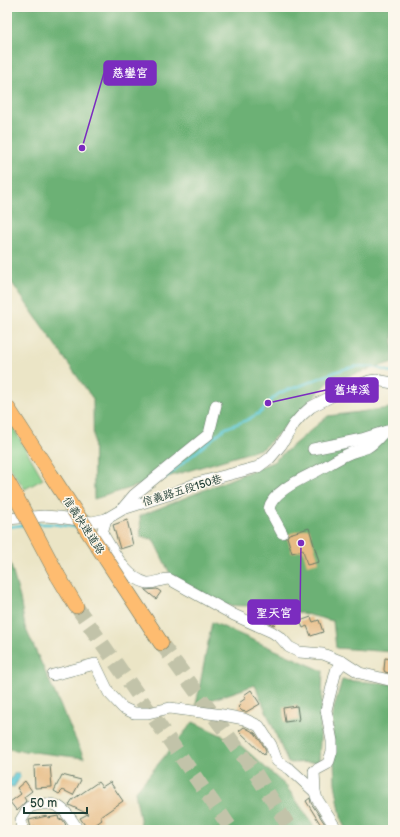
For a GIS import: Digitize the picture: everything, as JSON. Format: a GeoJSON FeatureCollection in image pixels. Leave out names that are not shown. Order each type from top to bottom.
{"type":"FeatureCollection","features":[{"type":"Feature","properties":{"kind":"highway","name":"信義快速道路"},"geometry":{"type":"LineString","coordinates":[[7,407],[161,643]]}},
{"type":"Feature","properties":{"kind":"highway"},"geometry":{"type":"LineString","coordinates":[[7,481],[58,576],[76,606]]}},
{"type":"Feature","properties":{"kind":"street","name":"信義路五段150巷"},"geometry":{"type":"LineString","coordinates":[[7,518],[44,516],[92,522],[106,519],[123,509],[171,494],[197,483],[258,467],[270,458],[281,445],[294,424],[311,407],[334,395],[369,381],[376,380],[393,383]]}},
{"type":"Feature","properties":{"kind":"street"},"geometry":{"type":"LineString","coordinates":[[123,509],[134,495],[209,434],[216,405]]}},
{"type":"Feature","properties":{"kind":"street"},"geometry":{"type":"LineString","coordinates":[[313,450],[362,439],[389,431]]}},
{"type":"Feature","properties":{"kind":"street"},"geometry":{"type":"LineString","coordinates":[[282,533],[269,509],[269,506],[276,496],[295,481],[329,463],[368,447],[389,431]]}},
{"type":"Feature","properties":{"kind":"street"},"geometry":{"type":"LineString","coordinates":[[106,519],[102,532],[128,573],[135,578],[148,583],[155,583],[164,579],[169,579],[234,615],[272,632],[281,638],[289,647],[299,652],[317,653],[340,666],[360,673],[393,681]]}},
{"type":"Feature","properties":{"kind":"street"},"geometry":{"type":"LineString","coordinates":[[52,675],[95,664],[109,693],[123,708],[134,713],[148,713],[170,708],[223,715],[249,721],[259,726],[271,744],[278,761],[290,769],[315,792]]}},
{"type":"Feature","properties":{"kind":"street"},"geometry":{"type":"LineString","coordinates":[[337,830],[317,799],[315,792],[314,771],[327,764],[332,751],[331,734],[326,710],[340,666]]}},
{"type":"Feature","properties":{"kind":"street"},"geometry":{"type":"LineString","coordinates":[[22,830],[21,820],[29,807],[42,803],[56,805],[68,814],[78,830]]}},
{"type":"Feature","properties":{"kind":"green space"},"geometry":{"type":"Polygon","coordinates":[[[7,7],[393,7],[393,362],[329,382],[264,448],[94,499],[93,399],[7,276],[7,7]]]}},
{"type":"Feature","properties":{"kind":"green space"},"geometry":{"type":"Polygon","coordinates":[[[390,408],[393,418],[393,652],[336,648],[333,621],[278,607],[219,605],[176,586],[153,539],[141,537],[140,516],[273,462],[328,416],[390,408]]]}},
{"type":"Feature","properties":{"kind":"green space"},"geometry":{"type":"Polygon","coordinates":[[[7,417],[43,479],[25,489],[7,464],[7,417]]]}},
{"type":"Feature","properties":{"kind":"green space"},"geometry":{"type":"Polygon","coordinates":[[[7,555],[20,598],[25,627],[84,758],[7,749],[7,555]]]}},
{"type":"Feature","properties":{"kind":"green space"},"geometry":{"type":"Polygon","coordinates":[[[212,622],[323,671],[319,762],[288,763],[255,685],[196,705],[212,622]]]}},
{"type":"Feature","properties":{"kind":"green space"},"geometry":{"type":"Polygon","coordinates":[[[342,680],[393,684],[393,830],[346,830],[342,822],[335,783],[332,715],[342,680]]]}},
{"type":"Feature","properties":{"kind":"green space"},"geometry":{"type":"Polygon","coordinates":[[[193,722],[238,743],[286,786],[312,823],[315,830],[142,830],[135,792],[193,722]]]}},
{"type":"Feature","properties":{"kind":"water"},"geometry":{"type":"Polygon","coordinates":[[[15,773],[19,773],[20,777],[14,787],[8,786],[8,783],[15,773]]]}},
{"type":"Feature","properties":{"kind":"building"},"geometry":{"type":"Polygon","coordinates":[[[127,520],[133,545],[120,549],[113,525],[127,520]]]}},
{"type":"Feature","properties":{"kind":"building"},"geometry":{"type":"Polygon","coordinates":[[[309,528],[319,562],[307,565],[303,550],[292,553],[287,537],[289,534],[309,528]]]}},
{"type":"Feature","properties":{"kind":"building"},"geometry":{"type":"Polygon","coordinates":[[[157,589],[161,592],[156,599],[145,590],[157,589]]]}},
{"type":"Feature","properties":{"kind":"building"},"geometry":{"type":"Polygon","coordinates":[[[271,605],[279,615],[273,620],[264,610],[271,605]]]}},
{"type":"Feature","properties":{"kind":"building"},"geometry":{"type":"Polygon","coordinates":[[[311,617],[313,622],[319,620],[323,632],[311,636],[307,626],[303,628],[300,621],[311,617]]]}},
{"type":"Feature","properties":{"kind":"building"},"geometry":{"type":"Polygon","coordinates":[[[271,618],[276,623],[274,625],[267,622],[271,618]]]}},
{"type":"Feature","properties":{"kind":"building"},"geometry":{"type":"Polygon","coordinates":[[[385,658],[393,659],[393,674],[385,672],[384,670],[385,658]]]}},
{"type":"Feature","properties":{"kind":"building"},"geometry":{"type":"Polygon","coordinates":[[[251,690],[260,704],[246,712],[242,711],[238,707],[241,705],[239,703],[246,698],[244,695],[251,690]]]}},
{"type":"Feature","properties":{"kind":"building"},"geometry":{"type":"Polygon","coordinates":[[[297,706],[299,720],[285,722],[283,708],[297,706]]]}},
{"type":"Feature","properties":{"kind":"building"},"geometry":{"type":"Polygon","coordinates":[[[244,727],[255,733],[265,748],[266,752],[264,755],[239,731],[244,727]]]}},
{"type":"Feature","properties":{"kind":"building"},"geometry":{"type":"Polygon","coordinates":[[[50,765],[52,787],[35,788],[34,766],[50,765]]]}},
{"type":"Feature","properties":{"kind":"building"},"geometry":{"type":"Polygon","coordinates":[[[62,775],[81,780],[73,795],[63,790],[59,794],[54,791],[62,775]]]}},
{"type":"Feature","properties":{"kind":"building"},"geometry":{"type":"Polygon","coordinates":[[[25,781],[32,791],[24,797],[26,801],[17,811],[10,802],[21,794],[17,788],[25,781]]]}},
{"type":"Feature","properties":{"kind":"building"},"geometry":{"type":"Polygon","coordinates":[[[98,782],[102,787],[110,782],[123,801],[100,817],[102,820],[88,830],[80,818],[88,814],[69,805],[72,800],[98,782]]]}},
{"type":"Feature","properties":{"kind":"building"},"geometry":{"type":"Polygon","coordinates":[[[310,798],[311,803],[329,830],[324,830],[306,801],[310,798]]]}},
{"type":"Feature","properties":{"kind":"building"},"geometry":{"type":"Polygon","coordinates":[[[47,816],[48,818],[58,816],[59,820],[62,819],[65,823],[67,830],[36,830],[35,827],[31,828],[29,820],[47,816]]]}},
{"type":"Feature","properties":{"kind":"waterway"},"geometry":{"type":"LineString","coordinates":[[165,478],[224,429],[246,421],[259,413],[273,398],[283,391],[338,371],[357,366],[379,369],[393,373]]}},
{"type":"Feature","properties":{"kind":"waterway"},"geometry":{"type":"LineString","coordinates":[[37,524],[52,524],[80,528]]}},
{"type":"Feature","properties":{"kind":"waterway"},"geometry":{"type":"LineString","coordinates":[[7,527],[24,525]]}},
{"type":"Feature","properties":{"kind":"tunnel"},"geometry":{"type":"LineString","coordinates":[[76,606],[232,830]]}},
{"type":"Feature","properties":{"kind":"tunnel"},"geometry":{"type":"LineString","coordinates":[[161,643],[256,774],[291,830]]}},
{"type":"Feature","properties":{"kind":"place","name":"慈鑾宮"},"geometry":{"type":"Point","coordinates":[82,148]}},
{"type":"Feature","properties":{"kind":"place","name":"舊埤溪"},"geometry":{"type":"Point","coordinates":[268,403]}},
{"type":"Feature","properties":{"kind":"place","name":"聖天宮"},"geometry":{"type":"Point","coordinates":[301,543]}}]}
